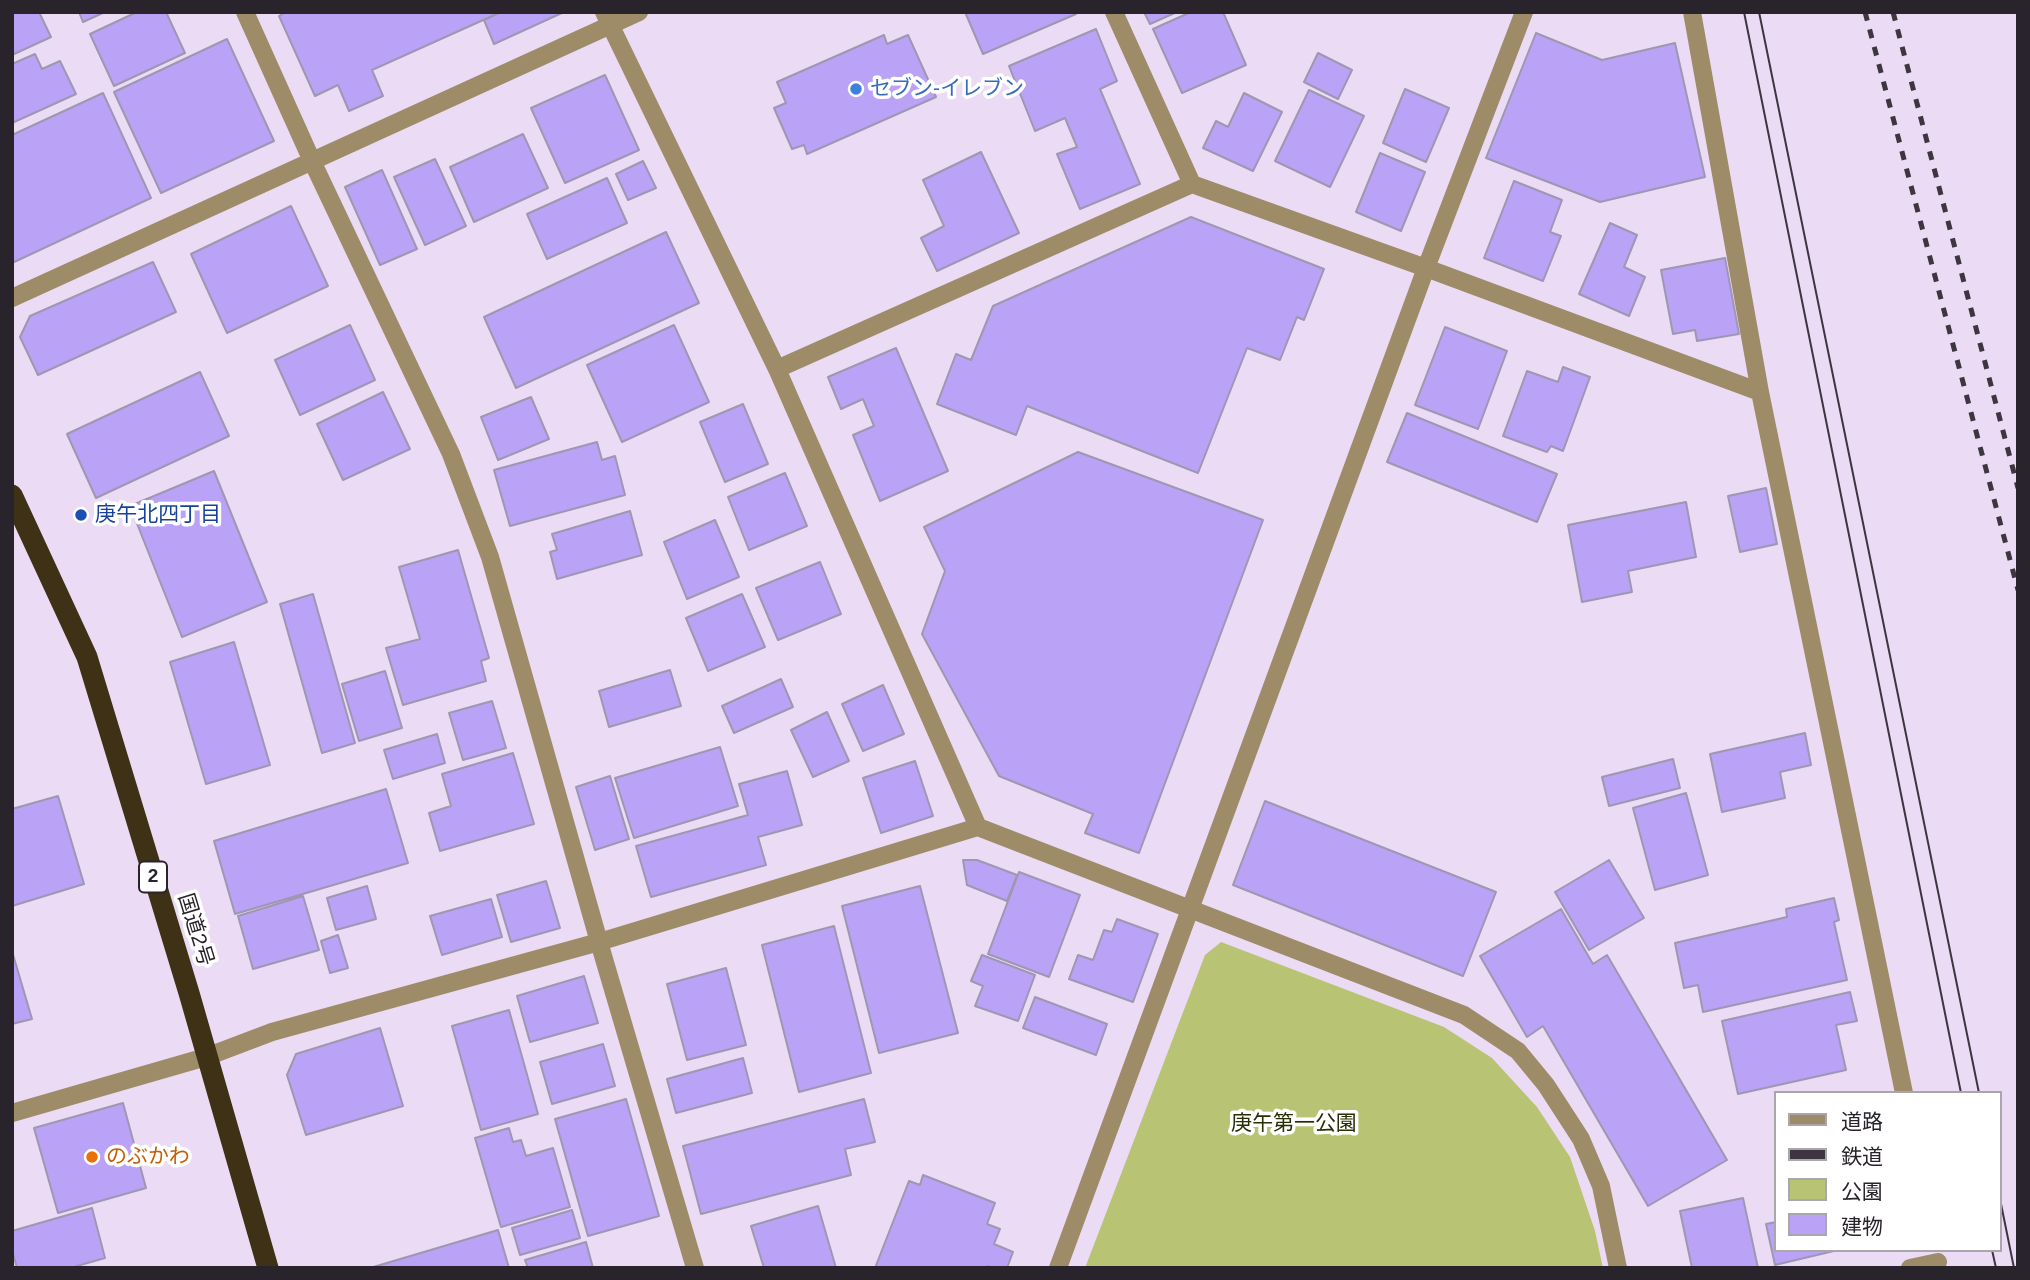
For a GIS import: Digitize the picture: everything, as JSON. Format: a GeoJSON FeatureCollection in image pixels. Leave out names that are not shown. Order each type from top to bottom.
{"type":"FeatureCollection","features":[{"type":"Feature","properties":{"kind":"highway","name":"国道2号"},"geometry":{"type":"LineString","coordinates":[[12,495],[87,657],[189,993],[268,1268]]}},
{"type":"Feature","properties":{"kind":"street"},"geometry":{"type":"LineString","coordinates":[[245,12],[451,454],[490,557],[695,1268]]}},
{"type":"Feature","properties":{"kind":"street"},"geometry":{"type":"LineString","coordinates":[[12,298],[313,161],[607,19],[639,12]]}},
{"type":"Feature","properties":{"kind":"street"},"geometry":{"type":"LineString","coordinates":[[1114,12],[1192,184]]}},
{"type":"Feature","properties":{"kind":"street"},"geometry":{"type":"LineString","coordinates":[[1058,1268],[1426,268],[1524,12]]}},
{"type":"Feature","properties":{"kind":"street"},"geometry":{"type":"LineString","coordinates":[[1692,12],[1760,393],[1904,1091]]}},
{"type":"Feature","properties":{"kind":"street"},"geometry":{"type":"LineString","coordinates":[[607,19],[777,369],[978,827]]}},
{"type":"Feature","properties":{"kind":"street"},"geometry":{"type":"LineString","coordinates":[[777,369],[1192,184],[1760,393]]}},
{"type":"Feature","properties":{"kind":"street"},"geometry":{"type":"LineString","coordinates":[[12,1113],[206,1057],[272,1032],[599,942],[978,827],[1464,1015],[1518,1051],[1546,1085],[1581,1139],[1601,1186],[1618,1268]]}},
{"type":"Feature","properties":{"kind":"street"},"geometry":{"type":"LineString","coordinates":[[1910,1268],[1938,1260]]}},
{"type":"Feature","properties":{"kind":"green space","name":"庚午第一公園"},"geometry":{"type":"Polygon","coordinates":[[[1221,942],[1444,1027],[1492,1058],[1537,1107],[1570,1157],[1595,1231],[1603,1268],[1085,1268],[1205,955],[1221,942]]]}},
{"type":"Feature","properties":{"kind":"building"},"geometry":{"type":"Polygon","coordinates":[[[12,12],[39,12],[51,37],[12,55],[12,12]]]}},
{"type":"Feature","properties":{"kind":"building"},"geometry":{"type":"Polygon","coordinates":[[[79,12],[105,12],[83,22],[79,12]]]}},
{"type":"Feature","properties":{"kind":"building"},"geometry":{"type":"Polygon","coordinates":[[[137,12],[166,12],[185,53],[114,86],[90,34],[137,12]]]}},
{"type":"Feature","properties":{"kind":"building"},"geometry":{"type":"Polygon","coordinates":[[[286,12],[501,12],[372,70],[383,96],[349,111],[338,85],[315,96],[279,16],[286,12]]]}},
{"type":"Feature","properties":{"kind":"building"},"geometry":{"type":"Polygon","coordinates":[[[501,12],[564,12],[494,44],[484,20],[501,12]]]}},
{"type":"Feature","properties":{"kind":"building"},"geometry":{"type":"Polygon","coordinates":[[[965,12],[1076,12],[1076,14],[983,54],[965,12]]]}},
{"type":"Feature","properties":{"kind":"building"},"geometry":{"type":"Polygon","coordinates":[[[1144,12],[1177,12],[1150,24],[1144,12]]]}},
{"type":"Feature","properties":{"kind":"building"},"geometry":{"type":"Polygon","coordinates":[[[1191,12],[1223,12],[1246,65],[1182,93],[1153,29],[1191,12]]]}},
{"type":"Feature","properties":{"kind":"building"},"geometry":{"type":"Polygon","coordinates":[[[1096,29],[1117,81],[1100,89],[1140,184],[1080,209],[1057,154],[1077,147],[1065,118],[1035,131],[1009,66],[1096,29]]]}},
{"type":"Feature","properties":{"kind":"building"},"geometry":{"type":"Polygon","coordinates":[[[1536,33],[1602,60],[1675,43],[1705,177],[1600,202],[1486,158],[1536,33]]]}},
{"type":"Feature","properties":{"kind":"building","name":"セブン-イレブン"},"geometry":{"type":"Polygon","coordinates":[[[884,35],[887,44],[908,35],[936,97],[807,154],[804,145],[792,149],[774,108],[786,103],[777,82],[884,35]]]}},
{"type":"Feature","properties":{"kind":"building"},"geometry":{"type":"Polygon","coordinates":[[[227,39],[274,141],[161,193],[114,92],[227,39]]]}},
{"type":"Feature","properties":{"kind":"building"},"geometry":{"type":"Polygon","coordinates":[[[1318,53],[1352,70],[1338,99],[1304,82],[1318,53]]]}},
{"type":"Feature","properties":{"kind":"building"},"geometry":{"type":"Polygon","coordinates":[[[35,54],[42,69],[60,61],[76,94],[12,123],[12,64],[35,54]]]}},
{"type":"Feature","properties":{"kind":"building"},"geometry":{"type":"Polygon","coordinates":[[[605,75],[639,150],[565,183],[531,108],[605,75]]]}},
{"type":"Feature","properties":{"kind":"building"},"geometry":{"type":"Polygon","coordinates":[[[1405,89],[1449,108],[1426,162],[1383,143],[1405,89]]]}},
{"type":"Feature","properties":{"kind":"building"},"geometry":{"type":"Polygon","coordinates":[[[1309,90],[1364,116],[1330,187],[1275,161],[1309,90]]]}},
{"type":"Feature","properties":{"kind":"building"},"geometry":{"type":"Polygon","coordinates":[[[103,93],[151,198],[12,263],[12,135],[103,93]]]}},
{"type":"Feature","properties":{"kind":"building"},"geometry":{"type":"Polygon","coordinates":[[[1244,93],[1282,112],[1253,171],[1203,148],[1216,121],[1228,127],[1244,93]]]}},
{"type":"Feature","properties":{"kind":"building"},"geometry":{"type":"Polygon","coordinates":[[[523,134],[548,188],[474,222],[450,167],[523,134]]]}},
{"type":"Feature","properties":{"kind":"building"},"geometry":{"type":"Polygon","coordinates":[[[981,152],[1019,233],[937,271],[921,238],[944,226],[923,180],[981,152]]]}},
{"type":"Feature","properties":{"kind":"building"},"geometry":{"type":"Polygon","coordinates":[[[1380,153],[1425,172],[1401,231],[1356,212],[1380,153]]]}},
{"type":"Feature","properties":{"kind":"building"},"geometry":{"type":"Polygon","coordinates":[[[435,159],[466,226],[425,245],[394,177],[435,159]]]}},
{"type":"Feature","properties":{"kind":"building"},"geometry":{"type":"Polygon","coordinates":[[[643,161],[656,188],[628,200],[616,174],[643,161]]]}},
{"type":"Feature","properties":{"kind":"building"},"geometry":{"type":"Polygon","coordinates":[[[382,170],[417,249],[380,265],[345,187],[382,170]]]}},
{"type":"Feature","properties":{"kind":"building"},"geometry":{"type":"Polygon","coordinates":[[[607,178],[627,223],[547,259],[527,214],[607,178]]]}},
{"type":"Feature","properties":{"kind":"building"},"geometry":{"type":"Polygon","coordinates":[[[1514,181],[1562,200],[1550,232],[1561,236],[1543,281],[1484,258],[1514,181]]]}},
{"type":"Feature","properties":{"kind":"building"},"geometry":{"type":"Polygon","coordinates":[[[291,206],[328,286],[227,333],[191,254],[291,206]]]}},
{"type":"Feature","properties":{"kind":"building"},"geometry":{"type":"Polygon","coordinates":[[[1191,217],[1324,269],[1304,320],[1297,317],[1280,360],[1247,348],[1198,473],[1027,406],[1016,435],[937,404],[956,354],[971,360],[993,306],[1191,217]]]}},
{"type":"Feature","properties":{"kind":"building"},"geometry":{"type":"Polygon","coordinates":[[[1610,223],[1637,235],[1624,267],[1645,277],[1629,316],[1579,294],[1610,223]]]}},
{"type":"Feature","properties":{"kind":"building"},"geometry":{"type":"Polygon","coordinates":[[[666,232],[699,303],[516,388],[484,317],[666,232]]]}},
{"type":"Feature","properties":{"kind":"building"},"geometry":{"type":"Polygon","coordinates":[[[1725,258],[1739,334],[1697,341],[1695,330],[1673,334],[1661,270],[1725,258]]]}},
{"type":"Feature","properties":{"kind":"building"},"geometry":{"type":"Polygon","coordinates":[[[153,262],[176,312],[38,375],[20,337],[30,316],[153,262]]]}},
{"type":"Feature","properties":{"kind":"building"},"geometry":{"type":"Polygon","coordinates":[[[350,325],[375,380],[300,415],[275,360],[350,325]]]}},
{"type":"Feature","properties":{"kind":"building"},"geometry":{"type":"Polygon","coordinates":[[[674,325],[709,402],[622,442],[587,365],[674,325]]]}},
{"type":"Feature","properties":{"kind":"building"},"geometry":{"type":"Polygon","coordinates":[[[1445,327],[1507,351],[1478,429],[1415,405],[1445,327]]]}},
{"type":"Feature","properties":{"kind":"building"},"geometry":{"type":"Polygon","coordinates":[[[896,348],[948,471],[880,501],[853,435],[874,426],[863,399],[841,409],[828,377],[896,348]]]}},
{"type":"Feature","properties":{"kind":"building"},"geometry":{"type":"Polygon","coordinates":[[[1563,367],[1590,377],[1563,451],[1551,446],[1547,452],[1503,436],[1527,371],[1558,382],[1563,367]]]}},
{"type":"Feature","properties":{"kind":"building"},"geometry":{"type":"Polygon","coordinates":[[[200,372],[229,436],[96,498],[67,434],[200,372]]]}},
{"type":"Feature","properties":{"kind":"building"},"geometry":{"type":"Polygon","coordinates":[[[383,392],[410,449],[343,480],[317,424],[383,392]]]}},
{"type":"Feature","properties":{"kind":"building"},"geometry":{"type":"Polygon","coordinates":[[[531,397],[549,439],[498,460],[481,417],[531,397]]]}},
{"type":"Feature","properties":{"kind":"building"},"geometry":{"type":"Polygon","coordinates":[[[743,404],[768,464],[725,482],[700,422],[743,404]]]}},
{"type":"Feature","properties":{"kind":"building"},"geometry":{"type":"Polygon","coordinates":[[[1407,413],[1557,474],[1537,522],[1387,462],[1407,413]]]}},
{"type":"Feature","properties":{"kind":"building"},"geometry":{"type":"Polygon","coordinates":[[[597,442],[602,460],[615,456],[625,495],[510,526],[494,470],[597,442]]]}},
{"type":"Feature","properties":{"kind":"building"},"geometry":{"type":"Polygon","coordinates":[[[1078,452],[1263,520],[1139,853],[1085,833],[1093,814],[999,776],[922,634],[945,571],[924,527],[1078,452]]]}},
{"type":"Feature","properties":{"kind":"building"},"geometry":{"type":"Polygon","coordinates":[[[214,471],[267,602],[182,637],[130,506],[214,471]]]}},
{"type":"Feature","properties":{"kind":"building"},"geometry":{"type":"Polygon","coordinates":[[[785,473],[807,526],[749,550],[728,497],[785,473]]]}},
{"type":"Feature","properties":{"kind":"building"},"geometry":{"type":"Polygon","coordinates":[[[1766,488],[1777,544],[1740,552],[1728,496],[1766,488]]]}},
{"type":"Feature","properties":{"kind":"building"},"geometry":{"type":"Polygon","coordinates":[[[1686,502],[1696,557],[1628,571],[1632,592],[1582,602],[1568,525],[1686,502]]]}},
{"type":"Feature","properties":{"kind":"building"},"geometry":{"type":"Polygon","coordinates":[[[630,511],[642,555],[557,579],[550,552],[557,550],[552,534],[630,511]]]}},
{"type":"Feature","properties":{"kind":"building"},"geometry":{"type":"Polygon","coordinates":[[[715,520],[739,577],[687,599],[664,542],[715,520]]]}},
{"type":"Feature","properties":{"kind":"building"},"geometry":{"type":"Polygon","coordinates":[[[458,550],[489,658],[481,661],[486,681],[403,705],[386,648],[420,639],[399,567],[458,550]]]}},
{"type":"Feature","properties":{"kind":"building"},"geometry":{"type":"Polygon","coordinates":[[[820,562],[841,614],[778,640],[756,588],[820,562]]]}},
{"type":"Feature","properties":{"kind":"building"},"geometry":{"type":"Polygon","coordinates":[[[313,594],[355,743],[322,753],[280,604],[313,594]]]}},
{"type":"Feature","properties":{"kind":"building"},"geometry":{"type":"Polygon","coordinates":[[[742,594],[765,647],[708,671],[686,618],[742,594]]]}},
{"type":"Feature","properties":{"kind":"building"},"geometry":{"type":"Polygon","coordinates":[[[234,642],[270,765],[206,784],[170,662],[234,642]]]}},
{"type":"Feature","properties":{"kind":"building"},"geometry":{"type":"Polygon","coordinates":[[[670,670],[681,706],[609,727],[599,691],[670,670]]]}},
{"type":"Feature","properties":{"kind":"building"},"geometry":{"type":"Polygon","coordinates":[[[385,671],[402,728],[359,741],[342,684],[385,671]]]}},
{"type":"Feature","properties":{"kind":"building"},"geometry":{"type":"Polygon","coordinates":[[[781,679],[793,707],[734,733],[722,706],[781,679]]]}},
{"type":"Feature","properties":{"kind":"building"},"geometry":{"type":"Polygon","coordinates":[[[883,685],[904,734],[863,751],[842,704],[883,685]]]}},
{"type":"Feature","properties":{"kind":"building"},"geometry":{"type":"Polygon","coordinates":[[[492,701],[506,748],[463,760],[449,713],[492,701]]]}},
{"type":"Feature","properties":{"kind":"building"},"geometry":{"type":"Polygon","coordinates":[[[827,712],[849,761],[813,777],[791,730],[827,712]]]}},
{"type":"Feature","properties":{"kind":"building"},"geometry":{"type":"Polygon","coordinates":[[[1805,733],[1811,765],[1780,772],[1785,798],[1722,812],[1710,754],[1805,733]]]}},
{"type":"Feature","properties":{"kind":"building"},"geometry":{"type":"Polygon","coordinates":[[[437,734],[445,763],[393,779],[384,750],[437,734]]]}},
{"type":"Feature","properties":{"kind":"building"},"geometry":{"type":"Polygon","coordinates":[[[720,747],[738,806],[634,838],[615,778],[720,747]]]}},
{"type":"Feature","properties":{"kind":"building"},"geometry":{"type":"Polygon","coordinates":[[[513,753],[534,824],[440,851],[429,813],[451,806],[442,774],[513,753]]]}},
{"type":"Feature","properties":{"kind":"building"},"geometry":{"type":"Polygon","coordinates":[[[1673,759],[1680,788],[1609,806],[1602,777],[1673,759]]]}},
{"type":"Feature","properties":{"kind":"building"},"geometry":{"type":"Polygon","coordinates":[[[915,761],[933,816],[881,833],[863,778],[915,761]]]}},
{"type":"Feature","properties":{"kind":"building"},"geometry":{"type":"Polygon","coordinates":[[[787,771],[802,825],[758,837],[766,865],[651,897],[636,846],[748,815],[739,784],[787,771]]]}},
{"type":"Feature","properties":{"kind":"building"},"geometry":{"type":"Polygon","coordinates":[[[610,776],[629,839],[595,850],[576,787],[610,776]]]}},
{"type":"Feature","properties":{"kind":"building"},"geometry":{"type":"Polygon","coordinates":[[[386,789],[408,863],[235,914],[214,841],[386,789]]]}},
{"type":"Feature","properties":{"kind":"building"},"geometry":{"type":"Polygon","coordinates":[[[1686,793],[1708,875],[1655,890],[1633,808],[1686,793]]]}},
{"type":"Feature","properties":{"kind":"building"},"geometry":{"type":"Polygon","coordinates":[[[58,796],[84,884],[12,906],[12,809],[58,796]]]}},
{"type":"Feature","properties":{"kind":"building"},"geometry":{"type":"Polygon","coordinates":[[[1265,801],[1496,892],[1463,976],[1233,885],[1265,801]]]}},
{"type":"Feature","properties":{"kind":"building"},"geometry":{"type":"Polygon","coordinates":[[[963,860],[977,860],[1017,875],[1007,901],[967,885],[963,860]]]}},
{"type":"Feature","properties":{"kind":"building"},"geometry":{"type":"Polygon","coordinates":[[[1609,860],[1644,918],[1589,950],[1555,892],[1609,860]]]}},
{"type":"Feature","properties":{"kind":"building"},"geometry":{"type":"Polygon","coordinates":[[[1019,872],[1080,895],[1049,977],[988,954],[1019,872]]]}},
{"type":"Feature","properties":{"kind":"building"},"geometry":{"type":"Polygon","coordinates":[[[546,881],[560,928],[511,942],[497,895],[546,881]]]}},
{"type":"Feature","properties":{"kind":"building"},"geometry":{"type":"Polygon","coordinates":[[[367,886],[376,919],[336,930],[327,898],[367,886]]]}},
{"type":"Feature","properties":{"kind":"building"},"geometry":{"type":"Polygon","coordinates":[[[920,886],[958,1033],[879,1053],[842,906],[920,886]]]}},
{"type":"Feature","properties":{"kind":"building"},"geometry":{"type":"Polygon","coordinates":[[[303,896],[319,950],[253,969],[238,916],[303,896]]]}},
{"type":"Feature","properties":{"kind":"building"},"geometry":{"type":"Polygon","coordinates":[[[1834,898],[1839,920],[1834,922],[1847,980],[1703,1012],[1698,985],[1684,988],[1675,943],[1787,917],[1786,909],[1834,898]]]}},
{"type":"Feature","properties":{"kind":"building"},"geometry":{"type":"Polygon","coordinates":[[[491,899],[502,937],[442,955],[430,916],[491,899]]]}},
{"type":"Feature","properties":{"kind":"building"},"geometry":{"type":"Polygon","coordinates":[[[1561,909],[1593,964],[1607,955],[1727,1160],[1648,1206],[1543,1026],[1527,1037],[1480,956],[1561,909]]]}},
{"type":"Feature","properties":{"kind":"building"},"geometry":{"type":"Polygon","coordinates":[[[1117,919],[1158,934],[1133,1002],[1069,979],[1078,955],[1093,960],[1104,930],[1112,932],[1117,919]]]}},
{"type":"Feature","properties":{"kind":"building"},"geometry":{"type":"Polygon","coordinates":[[[834,926],[871,1073],[799,1092],[762,945],[834,926]]]}},
{"type":"Feature","properties":{"kind":"building"},"geometry":{"type":"Polygon","coordinates":[[[338,935],[348,968],[330,973],[321,941],[338,935]]]}},
{"type":"Feature","properties":{"kind":"building"},"geometry":{"type":"Polygon","coordinates":[[[12,951],[32,1019],[12,1024],[12,951]]]}},
{"type":"Feature","properties":{"kind":"building"},"geometry":{"type":"Polygon","coordinates":[[[982,955],[1035,975],[1018,1021],[975,1006],[983,986],[971,981],[982,955]]]}},
{"type":"Feature","properties":{"kind":"building"},"geometry":{"type":"Polygon","coordinates":[[[726,968],[746,1045],[687,1060],[667,984],[726,968]]]}},
{"type":"Feature","properties":{"kind":"building"},"geometry":{"type":"Polygon","coordinates":[[[584,976],[598,1023],[530,1042],[517,996],[584,976]]]}},
{"type":"Feature","properties":{"kind":"building"},"geometry":{"type":"Polygon","coordinates":[[[1850,992],[1857,1021],[1836,1025],[1846,1070],[1738,1094],[1722,1021],[1850,992]]]}},
{"type":"Feature","properties":{"kind":"building"},"geometry":{"type":"Polygon","coordinates":[[[1035,997],[1107,1024],[1096,1055],[1023,1028],[1035,997]]]}},
{"type":"Feature","properties":{"kind":"building"},"geometry":{"type":"Polygon","coordinates":[[[509,1010],[538,1114],[481,1130],[452,1026],[509,1010]]]}},
{"type":"Feature","properties":{"kind":"building"},"geometry":{"type":"Polygon","coordinates":[[[380,1028],[403,1106],[306,1135],[287,1075],[296,1054],[380,1028]]]}},
{"type":"Feature","properties":{"kind":"building"},"geometry":{"type":"Polygon","coordinates":[[[603,1044],[615,1086],[552,1104],[540,1062],[603,1044]]]}},
{"type":"Feature","properties":{"kind":"building"},"geometry":{"type":"Polygon","coordinates":[[[743,1058],[752,1093],[676,1113],[667,1079],[743,1058]]]}},
{"type":"Feature","properties":{"kind":"building"},"geometry":{"type":"Polygon","coordinates":[[[626,1099],[659,1216],[588,1236],[555,1119],[626,1099]]]}},
{"type":"Feature","properties":{"kind":"building"},"geometry":{"type":"Polygon","coordinates":[[[864,1099],[875,1142],[845,1149],[851,1175],[701,1214],[683,1146],[864,1099]]]}},
{"type":"Feature","properties":{"kind":"building"},"geometry":{"type":"Polygon","coordinates":[[[123,1103],[146,1188],[58,1213],[34,1128],[123,1103]]]}},
{"type":"Feature","properties":{"kind":"building"},"geometry":{"type":"Polygon","coordinates":[[[509,1128],[513,1142],[521,1140],[526,1156],[553,1148],[570,1207],[501,1227],[475,1138],[509,1128]]]}},
{"type":"Feature","properties":{"kind":"building"},"geometry":{"type":"Polygon","coordinates":[[[923,1175],[995,1203],[987,1224],[1000,1229],[994,1244],[1013,1252],[1007,1268],[875,1268],[909,1181],[920,1185],[923,1175]]]}},
{"type":"Feature","properties":{"kind":"building"},"geometry":{"type":"Polygon","coordinates":[[[1743,1198],[1758,1268],[1692,1268],[1680,1211],[1743,1198]]]}},
{"type":"Feature","properties":{"kind":"building"},"geometry":{"type":"Polygon","coordinates":[[[818,1206],[836,1268],[764,1268],[751,1226],[818,1206]]]}},
{"type":"Feature","properties":{"kind":"building"},"geometry":{"type":"Polygon","coordinates":[[[92,1208],[105,1258],[70,1268],[17,1268],[12,1250],[12,1231],[92,1208]]]}},
{"type":"Feature","properties":{"kind":"building"},"geometry":{"type":"Polygon","coordinates":[[[572,1210],[580,1238],[520,1255],[512,1228],[572,1210]]]}},
{"type":"Feature","properties":{"kind":"building"},"geometry":{"type":"Polygon","coordinates":[[[1774,1222],[1774,1252],[1830,1252],[1775,1265],[1766,1224],[1774,1222]]]}},
{"type":"Feature","properties":{"kind":"building"},"geometry":{"type":"Polygon","coordinates":[[[498,1230],[509,1268],[370,1268],[498,1230]]]}},
{"type":"Feature","properties":{"kind":"building"},"geometry":{"type":"Polygon","coordinates":[[[586,1242],[593,1268],[528,1268],[525,1260],[586,1242]]]}},
{"type":"Feature","properties":{"kind":"tram line"},"geometry":{"type":"LineString","coordinates":[[1744,12],[1961,1091]]}},
{"type":"Feature","properties":{"kind":"tram line"},"geometry":{"type":"LineString","coordinates":[[1759,12],[1979,1091]]}},
{"type":"Feature","properties":{"kind":"tram line"},"geometry":{"type":"LineString","coordinates":[[2002,1209],[2014,1268]]}},
{"type":"Feature","properties":{"kind":"tram line"},"geometry":{"type":"LineString","coordinates":[[1992,1252],[1996,1268]]}},
{"type":"Feature","properties":{"kind":"railway"},"geometry":{"type":"LineString","coordinates":[[1865,12],[2018,590]]}},
{"type":"Feature","properties":{"kind":"railway"},"geometry":{"type":"LineString","coordinates":[[1893,12],[2018,488]]}},
{"type":"Feature","properties":{"kind":"place","name":"セブン-イレブン"},"geometry":{"type":"Point","coordinates":[856,89]}},
{"type":"Feature","properties":{"kind":"place","name":"庚午北四丁目"},"geometry":{"type":"Point","coordinates":[81,515]}},
{"type":"Feature","properties":{"kind":"place","name":"のぶかわ"},"geometry":{"type":"Point","coordinates":[92,1157]}}]}
